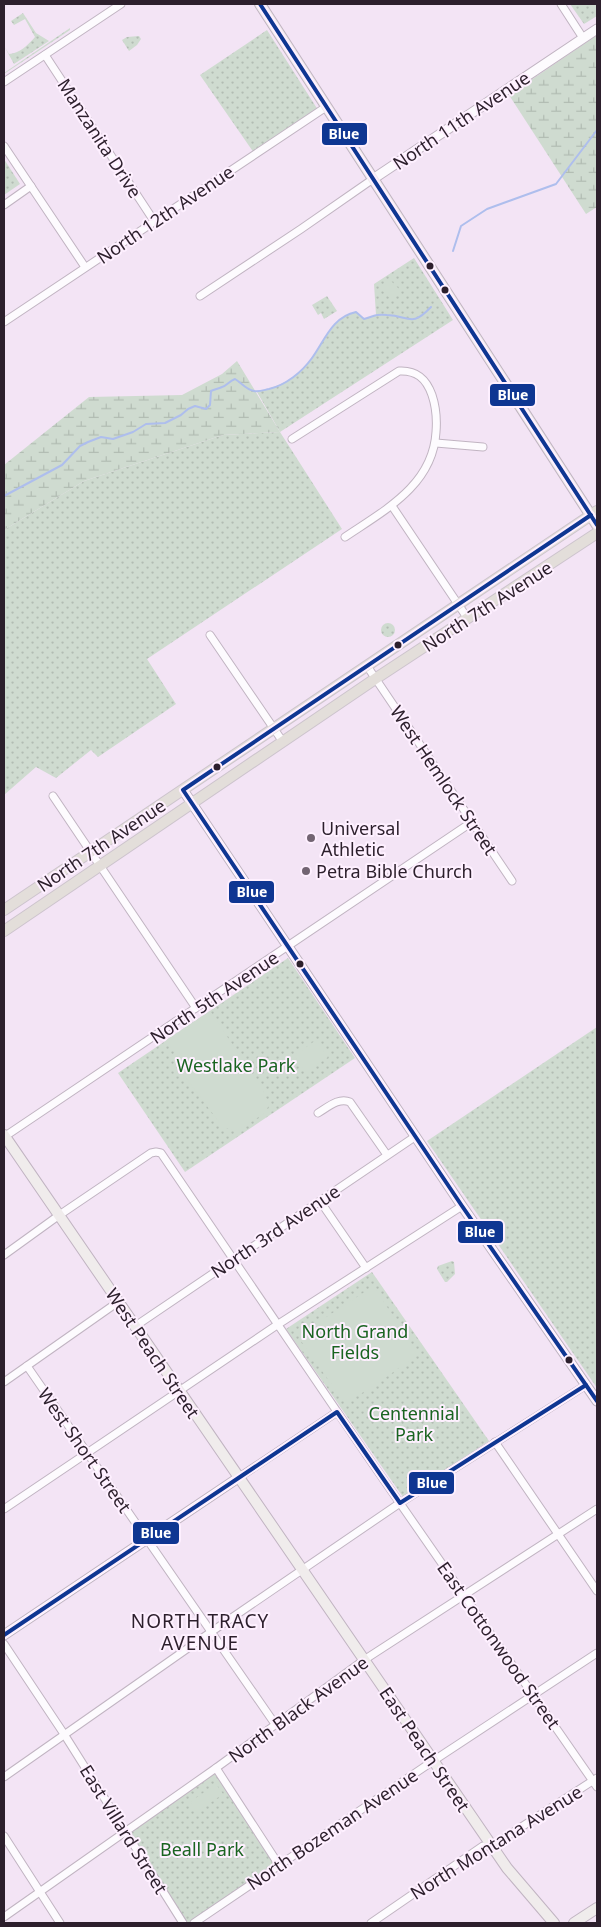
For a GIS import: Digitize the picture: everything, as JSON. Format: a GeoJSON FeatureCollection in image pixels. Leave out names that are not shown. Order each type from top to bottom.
{"type":"FeatureCollection","features":[{"type":"Feature","properties":{"kind":"main road"},"geometry":{"type":"LineString","coordinates":[[260,4],[373,179],[594,513],[597,525]]}},
{"type":"Feature","properties":{"kind":"main road","name":"North 7th Avenue"},"geometry":{"type":"LineString","coordinates":[[4,910],[594,513]]}},
{"type":"Feature","properties":{"kind":"main road","name":"North 7th Avenue"},"geometry":{"type":"LineString","coordinates":[[4,931],[375,679],[597,533]]}},
{"type":"Feature","properties":{"kind":"main road","name":"West Peach Street"},"geometry":{"type":"LineString","coordinates":[[4,1136],[302,1571]]}},
{"type":"Feature","properties":{"kind":"main road","name":"East Peach Street"},"geometry":{"type":"LineString","coordinates":[[302,1571],[507,1868],[554,1923]]}},
{"type":"Feature","properties":{"kind":"main road"},"geometry":{"type":"LineString","coordinates":[[574,1923],[597,1908]]}},
{"type":"Feature","properties":{"kind":"street"},"geometry":{"type":"LineString","coordinates":[[4,82],[121,4]]}},
{"type":"Feature","properties":{"kind":"street"},"geometry":{"type":"LineString","coordinates":[[561,4],[583,38]]}},
{"type":"Feature","properties":{"kind":"street","name":"North 11th Avenue"},"geometry":{"type":"LineString","coordinates":[[200,296],[597,29]]}},
{"type":"Feature","properties":{"kind":"street","name":"Manzanita Drive"},"geometry":{"type":"LineString","coordinates":[[45,55],[154,221]]}},
{"type":"Feature","properties":{"kind":"street","name":"North 12th Avenue"},"geometry":{"type":"LineString","coordinates":[[4,322],[326,107]]}},
{"type":"Feature","properties":{"kind":"street"},"geometry":{"type":"LineString","coordinates":[[4,146],[85,267]]}},
{"type":"Feature","properties":{"kind":"street"},"geometry":{"type":"LineString","coordinates":[[4,205],[31,186]]}},
{"type":"Feature","properties":{"kind":"street"},"geometry":{"type":"LineString","coordinates":[[292,439],[398,371],[409,370],[421,376],[433,398],[436,412],[436,443],[426,470],[409,491],[392,506],[345,536]]}},
{"type":"Feature","properties":{"kind":"street"},"geometry":{"type":"LineString","coordinates":[[436,443],[483,447]]}},
{"type":"Feature","properties":{"kind":"street"},"geometry":{"type":"LineString","coordinates":[[392,506],[468,619]]}},
{"type":"Feature","properties":{"kind":"street"},"geometry":{"type":"LineString","coordinates":[[210,635],[283,742]]}},
{"type":"Feature","properties":{"kind":"street","name":"West Hemlock Street"},"geometry":{"type":"LineString","coordinates":[[367,666],[512,881]]}},
{"type":"Feature","properties":{"kind":"street"},"geometry":{"type":"LineString","coordinates":[[183,790],[462,1206],[597,1401]]}},
{"type":"Feature","properties":{"kind":"street"},"geometry":{"type":"LineString","coordinates":[[53,796],[196,1008]]}},
{"type":"Feature","properties":{"kind":"street","name":"North 5th Avenue"},"geometry":{"type":"LineString","coordinates":[[4,1136],[472,822]]}},
{"type":"Feature","properties":{"kind":"street"},"geometry":{"type":"LineString","coordinates":[[318,1113],[339,1101],[350,1102],[387,1156]]}},
{"type":"Feature","properties":{"kind":"street","name":"North 3rd Avenue"},"geometry":{"type":"LineString","coordinates":[[134,1327],[416,1136]]}},
{"type":"Feature","properties":{"kind":"street","name":"East Cottonwood Street"},"geometry":{"type":"LineString","coordinates":[[58,1216],[152,1153],[161,1153],[400,1504],[596,1782]]}},
{"type":"Feature","properties":{"kind":"street"},"geometry":{"type":"LineString","coordinates":[[320,1201],[366,1268]]}},
{"type":"Feature","properties":{"kind":"street"},"geometry":{"type":"LineString","coordinates":[[4,1509],[277,1325],[462,1206]]}},
{"type":"Feature","properties":{"kind":"street"},"geometry":{"type":"LineString","coordinates":[[4,1256],[58,1216]]}},
{"type":"Feature","properties":{"kind":"street"},"geometry":{"type":"LineString","coordinates":[[4,1382],[118,1302]]}},
{"type":"Feature","properties":{"kind":"street","name":"West Short Street"},"geometry":{"type":"LineString","coordinates":[[27,1366],[275,1724]]}},
{"type":"Feature","properties":{"kind":"street"},"geometry":{"type":"LineString","coordinates":[[4,1777],[211,1632],[400,1504],[586,1384]]}},
{"type":"Feature","properties":{"kind":"street"},"geometry":{"type":"LineString","coordinates":[[4,1635],[337,1412]]}},
{"type":"Feature","properties":{"kind":"street"},"geometry":{"type":"LineString","coordinates":[[495,1442],[597,1591]]}},
{"type":"Feature","properties":{"kind":"street","name":"North Black Avenue"},"geometry":{"type":"LineString","coordinates":[[4,1916],[216,1768],[364,1660],[597,1509]]}},
{"type":"Feature","properties":{"kind":"street","name":"East Villard Street"},"geometry":{"type":"LineString","coordinates":[[4,1644],[64,1734],[183,1923]]}},
{"type":"Feature","properties":{"kind":"street","name":"North Bozeman Avenue"},"geometry":{"type":"LineString","coordinates":[[194,1923],[433,1761],[597,1653]]}},
{"type":"Feature","properties":{"kind":"street"},"geometry":{"type":"LineString","coordinates":[[216,1768],[279,1865]]}},
{"type":"Feature","properties":{"kind":"street","name":"North Montana Avenue"},"geometry":{"type":"LineString","coordinates":[[371,1923],[483,1846],[492,1846],[596,1782]]}},
{"type":"Feature","properties":{"kind":"street"},"geometry":{"type":"LineString","coordinates":[[4,1836],[60,1923]]}},
{"type":"Feature","properties":{"kind":"green space"},"geometry":{"type":"Polygon","coordinates":[[[570,4],[597,4],[597,16],[584,24],[570,4]]]}},
{"type":"Feature","properties":{"kind":"green space"},"geometry":{"type":"Polygon","coordinates":[[[23,13],[36,33],[49,41],[14,64],[4,46],[9,54],[13,54],[30,43],[35,37],[25,19],[14,25],[11,21],[23,13]]]}},
{"type":"Feature","properties":{"kind":"green space"},"geometry":{"type":"Polygon","coordinates":[[[70,28],[70,30],[4,74],[4,73],[70,28]]]}},
{"type":"Feature","properties":{"kind":"green space"},"geometry":{"type":"Polygon","coordinates":[[[267,30],[318,110],[254,153],[200,75],[267,30]]]}},
{"type":"Feature","properties":{"kind":"green space"},"geometry":{"type":"Polygon","coordinates":[[[597,35],[597,207],[586,214],[509,95],[597,35]]]}},
{"type":"Feature","properties":{"kind":"green space"},"geometry":{"type":"Polygon","coordinates":[[[139,36],[141,39],[137,45],[129,51],[122,40],[127,37],[139,36]]]}},
{"type":"Feature","properties":{"kind":"green space"},"geometry":{"type":"Polygon","coordinates":[[[4,159],[20,184],[4,195],[4,159]]]}},
{"type":"Feature","properties":{"kind":"green space"},"geometry":{"type":"Polygon","coordinates":[[[414,258],[453,320],[280,432],[257,392],[288,381],[300,371],[312,358],[335,324],[341,319],[356,312],[364,319],[376,315],[374,284],[414,258]]]}},
{"type":"Feature","properties":{"kind":"green space"},"geometry":{"type":"Polygon","coordinates":[[[391,281],[400,290],[391,299],[382,290],[391,281]]]}},
{"type":"Feature","properties":{"kind":"green space"},"geometry":{"type":"Polygon","coordinates":[[[327,296],[337,311],[324,319],[321,313],[318,315],[312,305],[327,296]]]}},
{"type":"Feature","properties":{"kind":"green space"},"geometry":{"type":"Polygon","coordinates":[[[237,361],[280,432],[223,435],[84,481],[4,530],[4,465],[89,397],[182,395],[222,374],[237,361]]]}},
{"type":"Feature","properties":{"kind":"green space"},"geometry":{"type":"Polygon","coordinates":[[[280,432],[342,529],[147,659],[176,704],[98,757],[91,750],[56,778],[36,767],[4,795],[4,530],[84,481],[223,435],[280,432]]]}},
{"type":"Feature","properties":{"kind":"green space"},"geometry":{"type":"Polygon","coordinates":[[[388,623],[393,625],[395,630],[393,635],[388,637],[383,635],[381,630],[383,625],[388,623]]]}},
{"type":"Feature","properties":{"kind":"green space","name":"Westlake Park"},"geometry":{"type":"Polygon","coordinates":[[[288,958],[355,1058],[185,1172],[118,1073],[288,958]]]}},
{"type":"Feature","properties":{"kind":"green space"},"geometry":{"type":"Polygon","coordinates":[[[210,1011],[263,1090],[269,1105],[265,1113],[240,1129],[225,1128],[219,1122],[180,1070],[179,1059],[166,1040],[210,1011]]]}},
{"type":"Feature","properties":{"kind":"green space"},"geometry":{"type":"Polygon","coordinates":[[[597,1027],[597,1388],[427,1141],[597,1027]]]}},
{"type":"Feature","properties":{"kind":"green space"},"geometry":{"type":"Polygon","coordinates":[[[316,1040],[328,1057],[306,1072],[294,1056],[316,1040]]]}},
{"type":"Feature","properties":{"kind":"green space"},"geometry":{"type":"Polygon","coordinates":[[[454,1262],[455,1274],[445,1282],[437,1269],[438,1266],[454,1262]]]}},
{"type":"Feature","properties":{"kind":"green space","name":"Centennial Park"},"geometry":{"type":"Polygon","coordinates":[[[372,1272],[489,1441],[403,1497],[286,1329],[372,1272]]]}},
{"type":"Feature","properties":{"kind":"green space","name":"North Grand Fields"},"geometry":{"type":"Polygon","coordinates":[[[369,1289],[376,1290],[416,1351],[414,1357],[378,1383],[357,1396],[343,1401],[301,1341],[302,1333],[369,1289]]]}},
{"type":"Feature","properties":{"kind":"green space","name":"Beall Park"},"geometry":{"type":"Polygon","coordinates":[[[216,1768],[279,1865],[194,1923],[183,1923],[126,1832],[216,1768]]]}},
{"type":"Feature","properties":{"kind":"green space"},"geometry":{"type":"Polygon","coordinates":[[[216,1784],[223,1794],[197,1812],[190,1802],[216,1784]]]}},
{"type":"Feature","properties":{"kind":"waterway"},"geometry":{"type":"LineString","coordinates":[[453,251],[461,226],[487,209],[556,184],[597,130]]}},
{"type":"Feature","properties":{"kind":"waterway"},"geometry":{"type":"LineString","coordinates":[[4,496],[62,465],[80,446],[88,442],[101,437],[113,439],[133,432],[146,424],[165,423],[195,406],[206,409],[210,405],[211,391],[235,379],[248,389],[256,391],[262,391],[281,384],[303,368],[335,324],[348,315],[356,312],[364,319],[383,315],[414,319],[431,307]]}},
{"type":"Feature","properties":{"kind":"transit line","name":"Blue"},"geometry":{"type":"LineString","coordinates":[[260,4],[597,525]]}},
{"type":"Feature","properties":{"kind":"transit line","name":"Blue"},"geometry":{"type":"LineString","coordinates":[[591,515],[183,790],[462,1206],[597,1401]]}},
{"type":"Feature","properties":{"kind":"transit line","name":"Blue"},"geometry":{"type":"LineString","coordinates":[[4,1635],[337,1412],[400,1503],[586,1385]]}},
{"type":"Feature","properties":{"kind":"place","name":"Universal Athletic"},"geometry":{"type":"Point","coordinates":[311,838]}},
{"type":"Feature","properties":{"kind":"place","name":"Petra Bible Church"},"geometry":{"type":"Point","coordinates":[306,871]}},
{"type":"Feature","properties":{"kind":"district","name":"NORTH TRACY AVENUE"},"geometry":{"type":"Point","coordinates":[200,1632]}}]}
